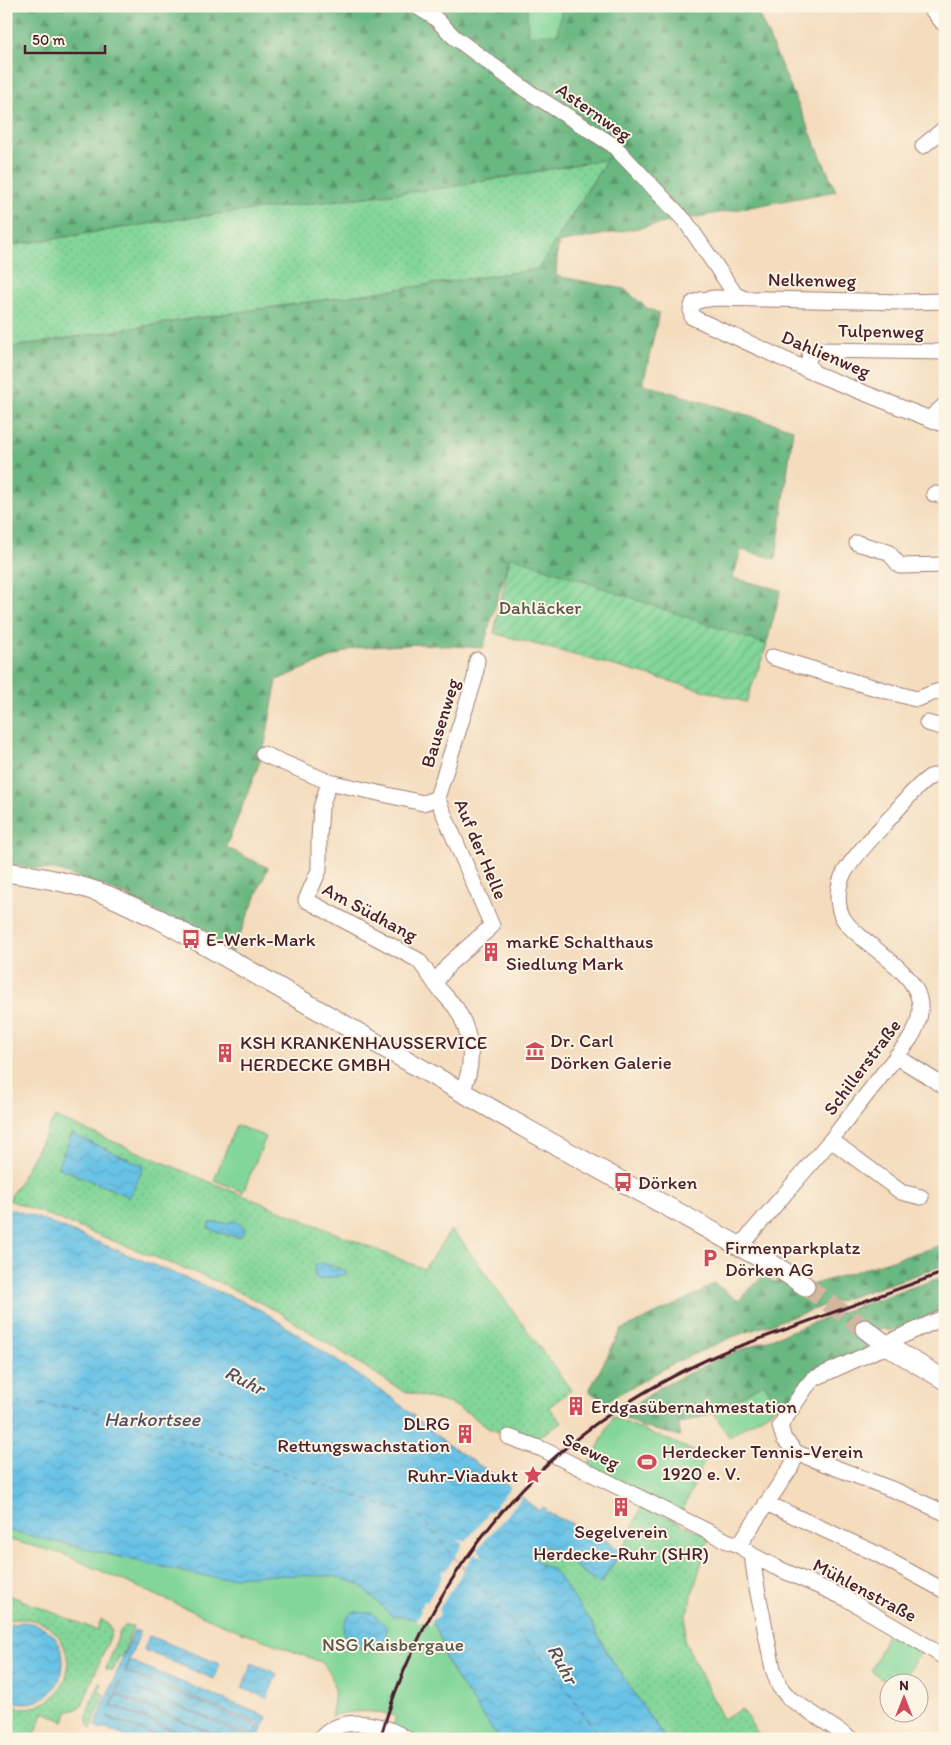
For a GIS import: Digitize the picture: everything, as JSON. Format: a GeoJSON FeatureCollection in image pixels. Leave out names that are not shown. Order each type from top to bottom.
{"type":"FeatureCollection","features":[{"type":"Feature","properties":{"kind":"main road"},"geometry":{"type":"LineString","coordinates":[[6,872],[38,876],[108,896],[159,919],[191,939],[273,983],[462,1092],[740,1246],[806,1286]]}},
{"type":"Feature","properties":{"kind":"main road"},"geometry":{"type":"LineString","coordinates":[[865,1329],[888,1346],[945,1380]]}},
{"type":"Feature","properties":{"kind":"street","name":"Asternweg"},"geometry":{"type":"LineString","coordinates":[[416,6],[434,18],[454,37],[526,90],[613,144],[686,222],[735,294],[742,298]]}},
{"type":"Feature","properties":{"kind":"street"},"geometry":{"type":"LineString","coordinates":[[929,6],[943,23],[945,22]]}},
{"type":"Feature","properties":{"kind":"street"},"geometry":{"type":"LineString","coordinates":[[923,146],[945,128]]}},
{"type":"Feature","properties":{"kind":"street","name":"Nelkenweg"},"geometry":{"type":"LineString","coordinates":[[692,317],[693,303],[701,300],[742,298],[904,302],[945,301]]}},
{"type":"Feature","properties":{"kind":"street","name":"Dahlienweg"},"geometry":{"type":"LineString","coordinates":[[692,317],[814,373],[945,424]]}},
{"type":"Feature","properties":{"kind":"street","name":"Tulpenweg"},"geometry":{"type":"LineString","coordinates":[[814,373],[808,364],[810,353],[820,350],[945,352]]}},
{"type":"Feature","properties":{"kind":"street"},"geometry":{"type":"LineString","coordinates":[[930,418],[945,405]]}},
{"type":"Feature","properties":{"kind":"street"},"geometry":{"type":"LineString","coordinates":[[857,544],[888,552],[900,566],[945,565]]}},
{"type":"Feature","properties":{"kind":"street"},"geometry":{"type":"LineString","coordinates":[[772,657],[916,699],[924,697],[933,691],[945,691]]}},
{"type":"Feature","properties":{"kind":"street","name":"Bausenweg"},"geometry":{"type":"LineString","coordinates":[[437,798],[475,678],[477,660]]}},
{"type":"Feature","properties":{"kind":"street"},"geometry":{"type":"LineString","coordinates":[[927,723],[945,728]]}},
{"type":"Feature","properties":{"kind":"street","name":"Auf der Helle"},"geometry":{"type":"LineString","coordinates":[[263,754],[329,782],[423,803],[437,798],[492,926],[450,963],[435,983]]}},
{"type":"Feature","properties":{"kind":"street","name":"Schillerstraße"},"geometry":{"type":"LineString","coordinates":[[740,1246],[831,1140],[917,1028],[920,1017],[920,999],[915,987],[904,974],[849,926],[840,913],[838,899],[842,877],[850,865],[908,796],[930,777],[945,774]]}},
{"type":"Feature","properties":{"kind":"street","name":"Am Südhang"},"geometry":{"type":"LineString","coordinates":[[329,782],[321,808],[319,870],[306,900],[418,960],[435,983]]}},
{"type":"Feature","properties":{"kind":"street"},"geometry":{"type":"LineString","coordinates":[[435,983],[456,1008],[468,1036],[471,1068],[462,1092]]}},
{"type":"Feature","properties":{"kind":"street"},"geometry":{"type":"LineString","coordinates":[[896,1056],[945,1087]]}},
{"type":"Feature","properties":{"kind":"street"},"geometry":{"type":"LineString","coordinates":[[831,1140],[901,1192],[921,1197]]}},
{"type":"Feature","properties":{"kind":"street"},"geometry":{"type":"LineString","coordinates":[[945,1317],[893,1340],[888,1346],[814,1379],[806,1387],[780,1426],[784,1439],[797,1452],[899,1492],[945,1513]]}},
{"type":"Feature","properties":{"kind":"street","name":"Seeweg"},"geometry":{"type":"LineString","coordinates":[[509,1437],[542,1449],[727,1542],[739,1545]]}},
{"type":"Feature","properties":{"kind":"street"},"geometry":{"type":"LineString","coordinates":[[739,1545],[792,1466],[797,1452]]}},
{"type":"Feature","properties":{"kind":"street"},"geometry":{"type":"LineString","coordinates":[[766,1503],[875,1553],[945,1590]]}},
{"type":"Feature","properties":{"kind":"street","name":"Mühlenstraße"},"geometry":{"type":"LineString","coordinates":[[739,1545],[752,1555],[781,1570],[846,1598],[945,1658]]}},
{"type":"Feature","properties":{"kind":"street"},"geometry":{"type":"LineString","coordinates":[[752,1555],[771,1660],[779,1686],[789,1698],[851,1739]]}},
{"type":"Feature","properties":{"kind":"street"},"geometry":{"type":"LineString","coordinates":[[320,1739],[329,1730],[348,1724],[366,1724],[392,1730],[407,1739]]}},
{"type":"Feature","properties":{"kind":"green space"},"geometry":{"type":"Polygon","coordinates":[[[6,6],[755,6],[836,191],[558,243],[556,276],[624,289],[647,308],[659,313],[643,384],[793,429],[776,559],[741,550],[733,578],[781,590],[766,646],[510,556],[483,648],[420,644],[354,648],[277,680],[263,754],[226,847],[268,868],[232,953],[121,893],[59,871],[6,865],[6,348],[190,319],[538,269],[607,159],[450,187],[185,218],[6,246],[6,6]]]}},
{"type":"Feature","properties":{"kind":"green space"},"geometry":{"type":"Polygon","coordinates":[[[527,6],[562,6],[557,34],[528,35],[527,6]]]}},
{"type":"Feature","properties":{"kind":"green space"},"geometry":{"type":"Polygon","coordinates":[[[607,159],[538,269],[190,319],[6,348],[6,246],[185,218],[450,187],[607,159]]]}},
{"type":"Feature","properties":{"kind":"green space","name":"Dahläcker"},"geometry":{"type":"Polygon","coordinates":[[[510,556],[767,645],[746,702],[494,633],[510,556]]]}},
{"type":"Feature","properties":{"kind":"green space"},"geometry":{"type":"Polygon","coordinates":[[[55,1117],[424,1269],[451,1230],[461,1240],[571,1390],[549,1407],[562,1423],[527,1443],[488,1428],[468,1413],[451,1404],[403,1391],[277,1311],[216,1281],[9,1200],[55,1117]]]}},
{"type":"Feature","properties":{"kind":"green space"},"geometry":{"type":"Polygon","coordinates":[[[236,1125],[266,1137],[243,1192],[214,1180],[236,1125]]]}},
{"type":"Feature","properties":{"kind":"green space"},"geometry":{"type":"Polygon","coordinates":[[[945,1244],[945,1265],[735,1336],[674,1363],[605,1402],[589,1391],[621,1330],[679,1303],[714,1283],[738,1301],[763,1276],[775,1282],[784,1280],[798,1289],[945,1244]]]}},
{"type":"Feature","properties":{"kind":"green space"},"geometry":{"type":"Polygon","coordinates":[[[945,1276],[945,1309],[893,1331],[880,1329],[876,1344],[814,1376],[782,1414],[764,1383],[714,1413],[679,1424],[680,1436],[642,1427],[621,1415],[659,1388],[718,1359],[836,1314],[945,1276]]]}},
{"type":"Feature","properties":{"kind":"green space"},"geometry":{"type":"Polygon","coordinates":[[[764,1383],[776,1405],[773,1409],[729,1437],[714,1413],[764,1383]]]}},
{"type":"Feature","properties":{"kind":"green space","name":"Herdecker Tennis-Verein 1920 e. V."},"geometry":{"type":"Polygon","coordinates":[[[613,1417],[706,1457],[682,1512],[588,1467],[613,1417]]]}},
{"type":"Feature","properties":{"kind":"green space","name":"NSG Kaisbergaue"},"geometry":{"type":"Polygon","coordinates":[[[6,1496],[396,1565],[536,1739],[389,1739],[396,1716],[363,1711],[331,1716],[334,1702],[333,1680],[321,1662],[224,1625],[63,1554],[6,1539],[6,1496]]]}},
{"type":"Feature","properties":{"kind":"green space"},"geometry":{"type":"Polygon","coordinates":[[[642,1505],[709,1537],[686,1615],[684,1640],[723,1719],[742,1709],[761,1739],[665,1739],[609,1656],[591,1622],[552,1569],[541,1565],[532,1553],[536,1547],[547,1546],[600,1584],[622,1551],[642,1505]]]}},
{"type":"Feature","properties":{"kind":"green space"},"geometry":{"type":"Polygon","coordinates":[[[6,1594],[97,1630],[101,1619],[108,1624],[112,1632],[82,1705],[77,1709],[67,1712],[64,1721],[44,1712],[33,1739],[16,1739],[6,1730],[6,1704],[21,1708],[33,1707],[54,1697],[64,1683],[68,1667],[66,1651],[58,1636],[45,1625],[28,1619],[6,1621],[6,1594]]]}},
{"type":"Feature","properties":{"kind":"green space"},"geometry":{"type":"Polygon","coordinates":[[[125,1626],[133,1626],[122,1657],[119,1656],[113,1671],[106,1669],[120,1631],[125,1626]]]}},
{"type":"Feature","properties":{"kind":"green space"},"geometry":{"type":"Polygon","coordinates":[[[888,1632],[920,1653],[908,1672],[878,1672],[878,1676],[871,1671],[888,1632]]]}},
{"type":"Feature","properties":{"kind":"green space"},"geometry":{"type":"Polygon","coordinates":[[[100,1683],[102,1683],[99,1692],[104,1694],[91,1729],[87,1719],[88,1713],[100,1683]]]}},
{"type":"Feature","properties":{"kind":"green space"},"geometry":{"type":"Polygon","coordinates":[[[357,1731],[393,1739],[331,1739],[344,1732],[357,1731]]]}},
{"type":"Feature","properties":{"kind":"water"},"geometry":{"type":"Polygon","coordinates":[[[72,1134],[144,1166],[130,1197],[57,1167],[72,1134]]]}},
{"type":"Feature","properties":{"kind":"water","name":"Harkortsee"},"geometry":{"type":"Polygon","coordinates":[[[6,1208],[33,1216],[263,1311],[392,1398],[447,1444],[493,1474],[539,1511],[542,1507],[546,1509],[546,1512],[588,1531],[590,1529],[621,1551],[600,1584],[547,1546],[536,1547],[532,1553],[540,1565],[552,1568],[591,1622],[609,1656],[665,1739],[499,1739],[454,1675],[445,1658],[442,1643],[435,1626],[425,1620],[392,1616],[359,1584],[334,1576],[265,1575],[218,1578],[192,1574],[6,1530],[6,1208]]]}},
{"type":"Feature","properties":{"kind":"water"},"geometry":{"type":"Polygon","coordinates":[[[234,1221],[245,1229],[244,1233],[238,1237],[219,1233],[209,1228],[210,1223],[234,1221]]]}},
{"type":"Feature","properties":{"kind":"water"},"geometry":{"type":"Polygon","coordinates":[[[323,1263],[346,1271],[346,1274],[318,1280],[315,1277],[314,1267],[317,1264],[323,1263]]]}},
{"type":"Feature","properties":{"kind":"water"},"geometry":{"type":"Polygon","coordinates":[[[353,1612],[372,1613],[387,1627],[386,1634],[379,1644],[374,1647],[362,1648],[350,1643],[343,1631],[347,1619],[353,1612]]]}},
{"type":"Feature","properties":{"kind":"water"},"geometry":{"type":"Polygon","coordinates":[[[22,1622],[43,1627],[56,1639],[62,1654],[62,1671],[56,1686],[44,1698],[27,1703],[6,1699],[6,1626],[22,1622]]]}},
{"type":"Feature","properties":{"kind":"water"},"geometry":{"type":"Polygon","coordinates":[[[134,1630],[140,1632],[125,1672],[255,1725],[257,1727],[256,1734],[259,1724],[126,1671],[130,1661],[267,1717],[258,1739],[254,1739],[228,1739],[117,1694],[120,1682],[110,1708],[112,1706],[193,1739],[164,1739],[107,1716],[161,1739],[132,1739],[103,1727],[102,1729],[95,1726],[134,1630]],[[135,1688],[254,1739],[255,1735],[252,1736],[135,1688]]]}},
{"type":"Feature","properties":{"kind":"water"},"geometry":{"type":"Polygon","coordinates":[[[149,1636],[220,1664],[214,1679],[144,1650],[149,1636]]]}},
{"type":"Feature","properties":{"kind":"water"},"geometry":{"type":"Polygon","coordinates":[[[252,1663],[277,1674],[267,1698],[242,1688],[252,1663]]]}},
{"type":"Feature","properties":{"kind":"water"},"geometry":{"type":"Polygon","coordinates":[[[116,1695],[226,1739],[197,1739],[112,1705],[116,1695]]]}},
{"type":"Feature","properties":{"kind":"pier"},"geometry":{"type":"Polygon","coordinates":[[[511,1486],[525,1497],[522,1497],[478,1549],[483,1557],[474,1554],[439,1609],[440,1613],[437,1618],[433,1619],[430,1626],[424,1622],[416,1621],[421,1611],[420,1608],[424,1601],[427,1602],[442,1576],[442,1571],[446,1570],[462,1546],[457,1540],[466,1541],[486,1517],[487,1512],[490,1512],[511,1486]]]}},
{"type":"Feature","properties":{"kind":"ferry route"},"geometry":{"type":"LineString","coordinates":[[6,1402],[84,1408],[420,1517],[563,1684],[601,1739]]}},
{"type":"Feature","properties":{"kind":"tunnel"},"geometry":{"type":"LineString","coordinates":[[805,1286],[865,1329]]}},
{"type":"Feature","properties":{"kind":"railway"},"geometry":{"type":"LineString","coordinates":[[380,1739],[395,1693],[414,1648],[437,1605],[463,1563],[492,1524],[524,1487],[559,1453],[597,1423],[628,1402],[676,1375],[726,1351],[945,1272]]}},
{"type":"Feature","properties":{"kind":"place","name":"E-Werk-Mark"},"geometry":{"type":"Point","coordinates":[191,939]}},
{"type":"Feature","properties":{"kind":"place","name":"markE Schalthaus Siedlung Mark"},"geometry":{"type":"Point","coordinates":[491,952]}},
{"type":"Feature","properties":{"kind":"place","name":"Dr. Carl Dörken Galerie"},"geometry":{"type":"Point","coordinates":[535,1051]}},
{"type":"Feature","properties":{"kind":"place","name":"KSH KRANKENHAUSSERVICE HERDECKE GMBH"},"geometry":{"type":"Point","coordinates":[225,1053]}},
{"type":"Feature","properties":{"kind":"place","name":"Dörken"},"geometry":{"type":"Point","coordinates":[623,1182]}},
{"type":"Feature","properties":{"kind":"place","name":"Firmenparkplatz Dörken AG"},"geometry":{"type":"Point","coordinates":[710,1258]}},
{"type":"Feature","properties":{"kind":"place","name":"Erdgasübernahmestation"},"geometry":{"type":"Point","coordinates":[576,1406]}},
{"type":"Feature","properties":{"kind":"place","name":"DLRG Rettungswachstation"},"geometry":{"type":"Point","coordinates":[465,1434]}},
{"type":"Feature","properties":{"kind":"place","name":"Herdecker Tennis-Verein 1920 e. V."},"geometry":{"type":"Point","coordinates":[647,1462]}},
{"type":"Feature","properties":{"kind":"place","name":"Ruhr-Viadukt"},"geometry":{"type":"Point","coordinates":[533,1475]}},
{"type":"Feature","properties":{"kind":"place","name":"Segelverein Herdecke-Ruhr (SHR)"},"geometry":{"type":"Point","coordinates":[621,1507]}},
{"type":"Feature","properties":{"kind":"water label","name":"Ruhr"},"geometry":{"type":"Point","coordinates":[245,1380]}},
{"type":"Feature","properties":{"kind":"water label","name":"Ruhr"},"geometry":{"type":"Point","coordinates":[563,1664]}}]}
